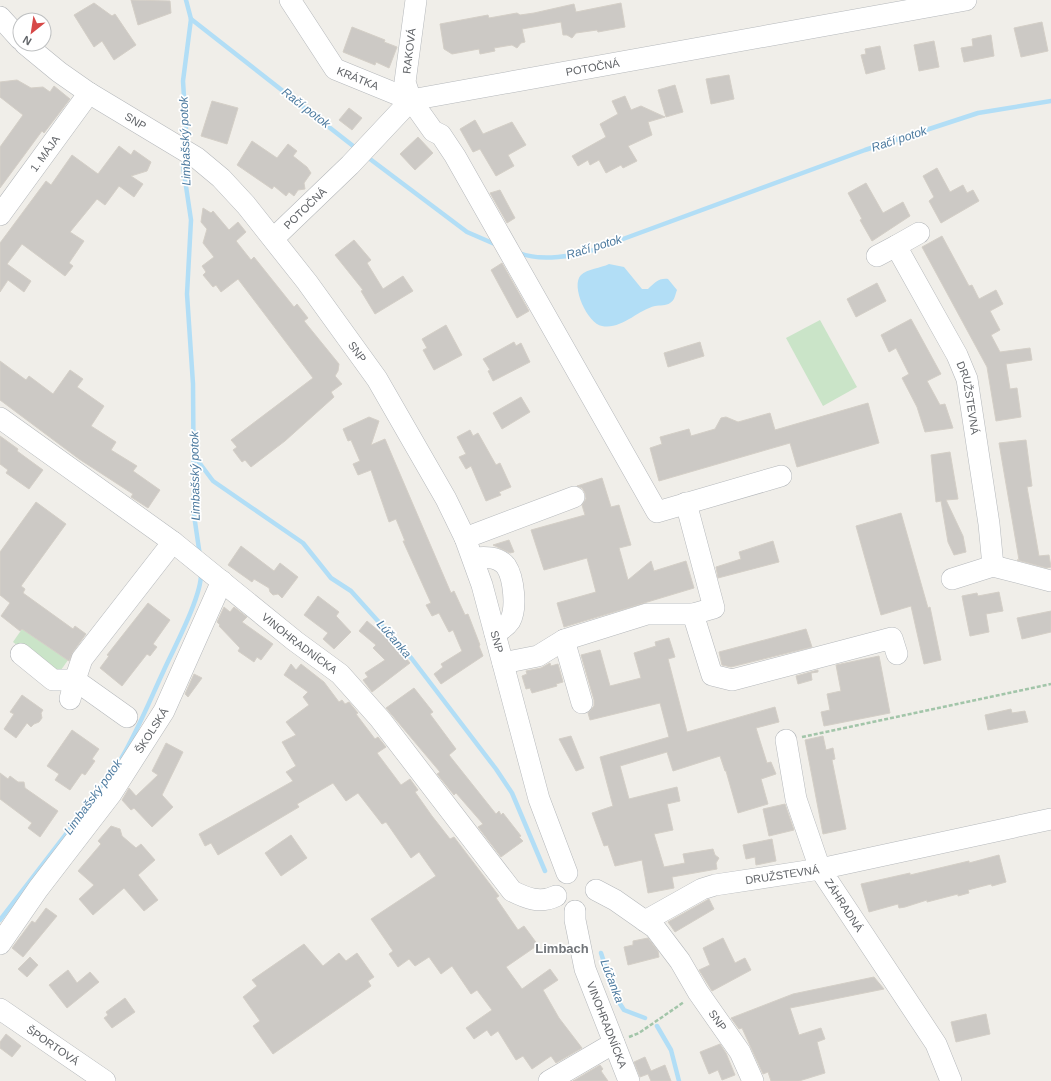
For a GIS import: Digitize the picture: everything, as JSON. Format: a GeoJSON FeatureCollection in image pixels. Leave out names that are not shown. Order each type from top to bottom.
{"type":"FeatureCollection","features":[{"type":"Feature","properties":{"kind":"street","name":"KRÁTKA"},"geometry":{"type":"LineString","coordinates":[[290,0],[335,68],[411,100]]}},
{"type":"Feature","properties":{"kind":"street","name":"RAKOVÁ"},"geometry":{"type":"LineString","coordinates":[[411,100],[405,82],[416,0]]}},
{"type":"Feature","properties":{"kind":"street","name":"POTOČNÁ"},"geometry":{"type":"LineString","coordinates":[[274,238],[350,165],[411,100],[966,0]]}},
{"type":"Feature","properties":{"kind":"street"},"geometry":{"type":"LineString","coordinates":[[0,17],[12,30]]}},
{"type":"Feature","properties":{"kind":"street","name":"SNP"},"geometry":{"type":"LineString","coordinates":[[35,52],[59,72],[89,93],[197,158],[221,178],[274,238],[344,331],[377,379],[446,499],[465,538],[481,557],[495,633],[531,772],[548,826],[567,873]]}},
{"type":"Feature","properties":{"kind":"street","name":"1. MÁJA"},"geometry":{"type":"LineString","coordinates":[[0,215],[89,93]]}},
{"type":"Feature","properties":{"kind":"street"},"geometry":{"type":"LineString","coordinates":[[411,100],[433,131],[441,135],[451,151],[657,512],[781,476]]}},
{"type":"Feature","properties":{"kind":"street"},"geometry":{"type":"LineString","coordinates":[[877,256],[919,234]]}},
{"type":"Feature","properties":{"kind":"street","name":"DRUŽSTEVNÁ"},"geometry":{"type":"LineString","coordinates":[[896,246],[957,355],[967,379],[990,524],[994,566]]}},
{"type":"Feature","properties":{"kind":"street","name":"VINOHRADNÍCKA"},"geometry":{"type":"LineString","coordinates":[[0,418],[173,542],[295,641],[340,674],[380,719],[512,891],[527,898],[537,900],[550,899],[556,896]]}},
{"type":"Feature","properties":{"kind":"street"},"geometry":{"type":"LineString","coordinates":[[465,538],[574,497]]}},
{"type":"Feature","properties":{"kind":"street"},"geometry":{"type":"LineString","coordinates":[[503,663],[538,656],[564,640],[647,614],[693,614],[714,608],[686,503]]}},
{"type":"Feature","properties":{"kind":"street"},"geometry":{"type":"LineString","coordinates":[[72,689],[82,659],[173,542]]}},
{"type":"Feature","properties":{"kind":"street"},"geometry":{"type":"LineString","coordinates":[[481,557],[499,561],[506,566],[514,589],[510,621],[504,628],[495,633]]}},
{"type":"Feature","properties":{"kind":"street"},"geometry":{"type":"LineString","coordinates":[[952,579],[994,566],[1051,581]]}},
{"type":"Feature","properties":{"kind":"street","name":"ŠKOLSKÁ"},"geometry":{"type":"LineString","coordinates":[[0,944],[38,888],[111,794],[164,711],[209,571]]}},
{"type":"Feature","properties":{"kind":"street"},"geometry":{"type":"LineString","coordinates":[[693,614],[712,675],[732,680],[892,638],[896,654]]}},
{"type":"Feature","properties":{"kind":"street"},"geometry":{"type":"LineString","coordinates":[[564,640],[582,703]]}},
{"type":"Feature","properties":{"kind":"street"},"geometry":{"type":"LineString","coordinates":[[21,654],[53,680],[127,717]]}},
{"type":"Feature","properties":{"kind":"street","name":"DRUŽSTEVNÁ"},"geometry":{"type":"LineString","coordinates":[[645,921],[702,889],[715,885],[820,869],[796,799],[786,740]]}},
{"type":"Feature","properties":{"kind":"street","name":"ZÁHRADNÁ"},"geometry":{"type":"LineString","coordinates":[[951,1081],[936,1044],[820,869],[1051,819]]}},
{"type":"Feature","properties":{"kind":"street"},"geometry":{"type":"LineString","coordinates":[[573,871],[586,874],[591,878],[596,890],[592,903],[588,907],[576,911],[563,907],[556,896],[558,882],[567,873],[573,871]]}},
{"type":"Feature","properties":{"kind":"street","name":"SNP"},"geometry":{"type":"LineString","coordinates":[[596,890],[615,900],[655,928],[680,961],[698,992],[740,1052],[753,1081]]}},
{"type":"Feature","properties":{"kind":"street","name":"VINOHRADNÍCKA"},"geometry":{"type":"LineString","coordinates":[[576,911],[575,920],[585,969],[629,1081]]}},
{"type":"Feature","properties":{"kind":"street","name":"ŠPORTOVÁ"},"geometry":{"type":"LineString","coordinates":[[0,1010],[105,1081]]}},
{"type":"Feature","properties":{"kind":"street"},"geometry":{"type":"LineString","coordinates":[[549,1081],[614,1043]]}},
{"type":"Feature","properties":{"kind":"path"},"geometry":{"type":"LineString","coordinates":[[786,740],[1051,684]]}},
{"type":"Feature","properties":{"kind":"path"},"geometry":{"type":"LineString","coordinates":[[614,1043],[639,1033],[698,992]]}},
{"type":"Feature","properties":{"kind":"green space"},"geometry":{"type":"Polygon","coordinates":[[[820,320],[857,387],[823,406],[786,338],[820,320]]]}},
{"type":"Feature","properties":{"kind":"green space"},"geometry":{"type":"Polygon","coordinates":[[[22,629],[68,660],[61,670],[52,672],[13,642],[22,629]]]}},
{"type":"Feature","properties":{"kind":"water"},"geometry":{"type":"Polygon","coordinates":[[[609,264],[624,267],[642,289],[648,289],[659,280],[668,279],[677,290],[674,299],[668,304],[649,308],[616,325],[602,326],[597,324],[591,319],[582,304],[579,295],[578,280],[584,273],[609,264]]]}},
{"type":"Feature","properties":{"kind":"building"},"geometry":{"type":"Polygon","coordinates":[[[131,0],[170,1],[171,13],[138,25],[131,0]]]}},
{"type":"Feature","properties":{"kind":"building"},"geometry":{"type":"Polygon","coordinates":[[[94,3],[112,16],[115,14],[136,45],[114,60],[102,41],[94,47],[74,15],[94,3]]]}},
{"type":"Feature","properties":{"kind":"building"},"geometry":{"type":"Polygon","coordinates":[[[621,3],[625,27],[598,32],[597,30],[576,33],[572,38],[567,35],[563,35],[561,22],[522,29],[525,42],[521,43],[517,48],[512,45],[494,48],[495,51],[480,54],[479,49],[452,54],[444,49],[440,24],[488,15],[489,18],[517,13],[520,15],[534,13],[574,4],[576,12],[621,3]]]}},
{"type":"Feature","properties":{"kind":"building"},"geometry":{"type":"Polygon","coordinates":[[[1042,22],[1048,51],[1021,57],[1014,28],[1042,22]]]}},
{"type":"Feature","properties":{"kind":"building"},"geometry":{"type":"Polygon","coordinates":[[[352,27],[385,40],[384,42],[397,47],[389,68],[376,62],[375,65],[343,52],[352,27]]]}},
{"type":"Feature","properties":{"kind":"building"},"geometry":{"type":"Polygon","coordinates":[[[991,35],[994,56],[964,62],[961,48],[973,46],[972,39],[991,35]]]}},
{"type":"Feature","properties":{"kind":"building"},"geometry":{"type":"Polygon","coordinates":[[[934,41],[939,67],[919,71],[914,45],[934,41]]]}},
{"type":"Feature","properties":{"kind":"building"},"geometry":{"type":"Polygon","coordinates":[[[880,46],[885,69],[866,74],[861,55],[866,54],[865,49],[880,46]]]}},
{"type":"Feature","properties":{"kind":"building"},"geometry":{"type":"Polygon","coordinates":[[[729,75],[734,99],[711,104],[706,79],[729,75]]]}},
{"type":"Feature","properties":{"kind":"building"},"geometry":{"type":"Polygon","coordinates":[[[17,80],[31,88],[43,87],[50,92],[54,86],[70,99],[44,133],[42,131],[0,188],[0,147],[23,115],[0,97],[0,82],[17,80]]]}},
{"type":"Feature","properties":{"kind":"building"},"geometry":{"type":"Polygon","coordinates":[[[675,85],[683,112],[666,117],[658,90],[675,85]]]}},
{"type":"Feature","properties":{"kind":"building"},"geometry":{"type":"Polygon","coordinates":[[[625,96],[631,110],[641,106],[665,117],[648,122],[652,135],[628,146],[637,161],[623,168],[621,165],[606,173],[599,160],[590,165],[588,160],[578,166],[572,156],[606,137],[600,124],[618,114],[612,101],[625,96]]]}},
{"type":"Feature","properties":{"kind":"building"},"geometry":{"type":"Polygon","coordinates":[[[212,101],[238,108],[227,144],[201,136],[212,101]]]}},
{"type":"Feature","properties":{"kind":"building"},"geometry":{"type":"Polygon","coordinates":[[[349,108],[362,118],[352,130],[339,120],[349,108]]]}},
{"type":"Feature","properties":{"kind":"building"},"geometry":{"type":"Polygon","coordinates":[[[475,120],[483,134],[512,122],[526,145],[508,155],[514,166],[496,176],[480,149],[473,152],[460,129],[475,120]]]}},
{"type":"Feature","properties":{"kind":"building"},"geometry":{"type":"Polygon","coordinates":[[[418,137],[433,153],[415,170],[400,154],[418,137]]]}},
{"type":"Feature","properties":{"kind":"building"},"geometry":{"type":"Polygon","coordinates":[[[252,141],[277,158],[288,144],[297,151],[293,156],[307,167],[311,173],[304,183],[305,189],[298,190],[294,196],[289,192],[286,196],[274,186],[272,189],[237,165],[252,141]]]}},
{"type":"Feature","properties":{"kind":"building"},"geometry":{"type":"Polygon","coordinates":[[[119,146],[131,155],[134,150],[151,162],[147,171],[131,176],[143,184],[134,197],[119,186],[105,205],[97,199],[70,232],[84,241],[69,263],[73,266],[65,276],[22,244],[7,264],[31,281],[24,292],[8,280],[0,292],[0,243],[46,181],[51,185],[72,155],[98,174],[119,146]]]}},
{"type":"Feature","properties":{"kind":"building"},"geometry":{"type":"Polygon","coordinates":[[[937,168],[950,192],[963,185],[967,193],[973,190],[979,201],[941,223],[929,201],[934,197],[923,176],[937,168]]]}},
{"type":"Feature","properties":{"kind":"building"},"geometry":{"type":"Polygon","coordinates":[[[866,183],[883,213],[903,202],[910,216],[872,241],[860,220],[862,219],[848,193],[866,183]]]}},
{"type":"Feature","properties":{"kind":"building"},"geometry":{"type":"Polygon","coordinates":[[[500,190],[515,218],[507,223],[490,193],[500,190]]]}},
{"type":"Feature","properties":{"kind":"building"},"geometry":{"type":"Polygon","coordinates":[[[203,208],[211,213],[213,211],[229,230],[238,222],[246,232],[236,241],[251,260],[254,257],[294,307],[297,304],[308,318],[304,321],[339,364],[338,371],[335,376],[342,384],[331,392],[334,397],[285,441],[251,467],[245,460],[242,462],[233,450],[237,447],[231,440],[313,378],[238,279],[221,292],[216,285],[213,287],[203,275],[206,272],[202,266],[214,257],[203,243],[207,229],[201,222],[203,208]]]}},
{"type":"Feature","properties":{"kind":"building"},"geometry":{"type":"Polygon","coordinates":[[[942,236],[969,286],[972,285],[979,299],[996,290],[1003,304],[990,311],[1000,330],[991,335],[1000,352],[1030,348],[1032,360],[1006,364],[1010,389],[1017,388],[1021,417],[996,421],[987,367],[922,247],[942,236]]]}},
{"type":"Feature","properties":{"kind":"building"},"geometry":{"type":"Polygon","coordinates":[[[354,240],[371,260],[367,263],[383,289],[403,276],[413,291],[375,314],[361,291],[363,290],[335,255],[354,240]]]}},
{"type":"Feature","properties":{"kind":"building"},"geometry":{"type":"Polygon","coordinates":[[[502,263],[529,311],[517,318],[491,270],[502,263]]]}},
{"type":"Feature","properties":{"kind":"building"},"geometry":{"type":"Polygon","coordinates":[[[877,283],[886,301],[856,317],[847,299],[877,283]]]}},
{"type":"Feature","properties":{"kind":"building"},"geometry":{"type":"Polygon","coordinates":[[[911,319],[941,374],[927,381],[940,405],[945,404],[953,428],[925,432],[917,407],[902,378],[909,374],[896,348],[889,352],[881,335],[911,319]]]}},
{"type":"Feature","properties":{"kind":"building"},"geometry":{"type":"Polygon","coordinates":[[[446,325],[462,355],[434,370],[423,350],[427,348],[422,339],[446,325]]]}},
{"type":"Feature","properties":{"kind":"building"},"geometry":{"type":"Polygon","coordinates":[[[514,342],[516,346],[521,343],[530,362],[493,381],[488,371],[490,370],[483,359],[514,342]]]}},
{"type":"Feature","properties":{"kind":"building"},"geometry":{"type":"Polygon","coordinates":[[[700,342],[704,356],[668,367],[664,353],[700,342]]]}},
{"type":"Feature","properties":{"kind":"building"},"geometry":{"type":"Polygon","coordinates":[[[0,361],[26,380],[29,376],[53,394],[70,370],[83,379],[77,387],[104,406],[91,426],[116,442],[111,450],[137,466],[133,471],[160,490],[148,508],[131,497],[133,494],[79,459],[0,400],[0,361]]]}},
{"type":"Feature","properties":{"kind":"building"},"geometry":{"type":"Polygon","coordinates":[[[521,397],[530,412],[502,429],[493,413],[521,397]]]}},
{"type":"Feature","properties":{"kind":"building"},"geometry":{"type":"Polygon","coordinates":[[[868,403],[879,443],[797,467],[790,443],[659,481],[650,448],[662,444],[660,437],[689,429],[691,436],[715,429],[721,418],[726,417],[738,422],[770,413],[775,430],[868,403]]]}},
{"type":"Feature","properties":{"kind":"building"},"geometry":{"type":"Polygon","coordinates":[[[369,417],[379,421],[371,445],[385,439],[451,593],[454,591],[465,615],[468,614],[483,656],[441,684],[434,674],[443,667],[441,664],[462,651],[453,630],[449,632],[439,613],[432,616],[426,605],[431,603],[403,541],[405,541],[396,519],[389,522],[371,470],[358,475],[353,464],[360,461],[351,440],[348,441],[343,429],[369,417]]]}},
{"type":"Feature","properties":{"kind":"building"},"geometry":{"type":"Polygon","coordinates":[[[470,430],[473,436],[478,433],[496,465],[500,463],[511,487],[499,492],[501,495],[486,501],[471,466],[466,469],[459,457],[466,454],[457,437],[470,430]]]}},
{"type":"Feature","properties":{"kind":"building"},"geometry":{"type":"Polygon","coordinates":[[[0,436],[18,449],[17,451],[43,470],[29,489],[6,473],[8,470],[0,464],[0,436]]]}},
{"type":"Feature","properties":{"kind":"building"},"geometry":{"type":"Polygon","coordinates":[[[1026,440],[1032,486],[1027,487],[1039,556],[1049,555],[1051,567],[1047,568],[1017,560],[1019,560],[999,443],[1026,440]]]}},
{"type":"Feature","properties":{"kind":"building"},"geometry":{"type":"Polygon","coordinates":[[[950,452],[958,499],[946,500],[963,536],[966,552],[954,555],[948,542],[941,501],[936,502],[931,455],[950,452]]]}},
{"type":"Feature","properties":{"kind":"building"},"geometry":{"type":"Polygon","coordinates":[[[602,478],[611,507],[619,505],[631,545],[619,548],[628,580],[651,561],[654,571],[686,561],[694,588],[564,627],[557,603],[596,592],[587,558],[544,570],[531,530],[585,515],[582,505],[586,499],[585,493],[582,488],[577,486],[602,478]]]}},
{"type":"Feature","properties":{"kind":"building"},"geometry":{"type":"Polygon","coordinates":[[[36,502],[66,524],[21,586],[25,589],[23,593],[73,629],[75,626],[86,634],[73,652],[69,661],[22,629],[20,631],[1,616],[10,603],[0,595],[0,552],[36,502]]]}},
{"type":"Feature","properties":{"kind":"building"},"geometry":{"type":"Polygon","coordinates":[[[901,513],[928,608],[930,607],[941,660],[924,664],[911,606],[881,615],[856,526],[901,513]]]}},
{"type":"Feature","properties":{"kind":"building"},"geometry":{"type":"Polygon","coordinates":[[[509,540],[514,552],[510,553],[493,545],[509,540]]]}},
{"type":"Feature","properties":{"kind":"building"},"geometry":{"type":"Polygon","coordinates":[[[773,541],[779,562],[718,578],[716,567],[741,559],[739,552],[773,541]]]}},
{"type":"Feature","properties":{"kind":"building"},"geometry":{"type":"Polygon","coordinates":[[[241,546],[274,571],[280,563],[298,577],[282,598],[278,594],[273,595],[269,588],[254,579],[252,582],[228,565],[241,546]]]}},
{"type":"Feature","properties":{"kind":"building"},"geometry":{"type":"Polygon","coordinates":[[[999,592],[1003,611],[986,614],[989,632],[970,636],[962,596],[977,593],[978,596],[999,592]]]}},
{"type":"Feature","properties":{"kind":"building"},"geometry":{"type":"Polygon","coordinates":[[[318,596],[339,612],[336,616],[351,632],[334,649],[323,639],[328,633],[304,615],[318,596]]]}},
{"type":"Feature","properties":{"kind":"building"},"geometry":{"type":"Polygon","coordinates":[[[148,603],[170,620],[153,644],[157,647],[150,656],[147,654],[122,686],[100,668],[109,656],[107,655],[148,603]]]}},
{"type":"Feature","properties":{"kind":"building"},"geometry":{"type":"Polygon","coordinates":[[[224,607],[230,612],[234,607],[247,617],[242,622],[273,644],[261,660],[257,657],[254,662],[238,651],[240,648],[219,626],[220,625],[217,622],[224,607]]]}},
{"type":"Feature","properties":{"kind":"building"},"geometry":{"type":"Polygon","coordinates":[[[1051,611],[1051,632],[1022,639],[1017,618],[1051,611]]]}},
{"type":"Feature","properties":{"kind":"building"},"geometry":{"type":"Polygon","coordinates":[[[367,621],[388,639],[390,638],[410,663],[372,692],[363,680],[368,677],[365,673],[385,660],[373,648],[376,645],[359,631],[367,621]]]}},
{"type":"Feature","properties":{"kind":"building"},"geometry":{"type":"Polygon","coordinates":[[[806,629],[812,647],[731,667],[722,665],[719,652],[806,629]]]}},
{"type":"Feature","properties":{"kind":"building"},"geometry":{"type":"Polygon","coordinates":[[[669,638],[675,657],[668,659],[687,732],[775,707],[779,722],[756,728],[767,763],[771,762],[776,774],[761,779],[768,804],[738,813],[726,771],[720,756],[673,771],[667,752],[620,766],[629,799],[677,787],[680,801],[667,804],[673,830],[654,834],[664,867],[685,863],[683,854],[713,849],[715,855],[719,858],[716,863],[717,869],[672,877],[674,888],[648,893],[642,860],[615,866],[608,845],[604,846],[592,813],[613,806],[600,757],[669,737],[660,703],[590,720],[588,713],[594,706],[594,700],[581,655],[600,650],[610,686],[641,678],[634,653],[656,646],[655,642],[669,638]]]}},
{"type":"Feature","properties":{"kind":"building"},"geometry":{"type":"Polygon","coordinates":[[[879,656],[890,713],[824,726],[821,712],[830,710],[827,694],[841,691],[836,665],[879,656]]]}},
{"type":"Feature","properties":{"kind":"building"},"geometry":{"type":"Polygon","coordinates":[[[550,663],[551,666],[558,664],[563,682],[556,684],[557,686],[532,693],[530,688],[526,689],[522,676],[527,674],[526,671],[541,668],[550,663]]]}},
{"type":"Feature","properties":{"kind":"building"},"geometry":{"type":"Polygon","coordinates":[[[291,664],[296,670],[301,664],[324,682],[339,702],[342,700],[345,704],[349,702],[375,739],[378,737],[386,747],[377,753],[401,785],[410,779],[418,790],[415,792],[432,816],[450,839],[454,837],[499,896],[496,898],[518,930],[524,926],[538,945],[506,967],[522,989],[550,969],[558,980],[543,990],[559,1018],[582,1048],[556,1063],[551,1056],[532,1069],[523,1056],[516,1060],[498,1031],[491,1036],[487,1030],[474,1039],[466,1028],[492,1010],[477,990],[471,994],[452,966],[441,974],[429,957],[415,966],[409,959],[398,967],[389,954],[393,951],[371,919],[436,876],[419,852],[411,858],[386,822],[382,824],[358,793],[346,801],[333,783],[297,804],[299,807],[218,855],[211,843],[205,846],[199,834],[293,781],[286,772],[296,766],[282,742],[296,735],[286,722],[309,705],[303,697],[308,692],[284,675],[291,664]]]}},
{"type":"Feature","properties":{"kind":"building"},"geometry":{"type":"Polygon","coordinates":[[[818,670],[818,672],[811,673],[812,680],[798,684],[796,676],[818,670]]]}},
{"type":"Feature","properties":{"kind":"building"},"geometry":{"type":"Polygon","coordinates":[[[194,674],[202,678],[188,697],[185,694],[194,674]]]}},
{"type":"Feature","properties":{"kind":"building"},"geometry":{"type":"Polygon","coordinates":[[[414,688],[433,712],[430,714],[456,749],[449,755],[496,814],[499,811],[501,815],[503,813],[521,836],[519,837],[523,841],[501,857],[478,827],[483,824],[456,793],[454,795],[437,774],[440,772],[386,708],[414,688]]]}},
{"type":"Feature","properties":{"kind":"building"},"geometry":{"type":"Polygon","coordinates":[[[22,695],[43,710],[41,713],[42,718],[31,727],[27,723],[16,738],[4,729],[14,714],[10,712],[22,695]]]}},
{"type":"Feature","properties":{"kind":"building"},"geometry":{"type":"Polygon","coordinates":[[[1011,709],[1012,713],[1025,711],[1028,722],[988,730],[985,715],[1011,709]]]}},
{"type":"Feature","properties":{"kind":"building"},"geometry":{"type":"Polygon","coordinates":[[[72,730],[99,749],[92,759],[95,761],[85,775],[82,773],[70,790],[55,780],[59,774],[47,766],[72,730]]]}},
{"type":"Feature","properties":{"kind":"building"},"geometry":{"type":"Polygon","coordinates":[[[571,736],[584,768],[576,771],[559,739],[571,736]]]}},
{"type":"Feature","properties":{"kind":"building"},"geometry":{"type":"Polygon","coordinates":[[[823,736],[826,750],[833,748],[835,759],[832,760],[846,829],[823,834],[805,740],[823,736]]]}},
{"type":"Feature","properties":{"kind":"building"},"geometry":{"type":"Polygon","coordinates":[[[166,743],[183,752],[162,795],[173,807],[152,827],[134,808],[131,810],[122,800],[129,788],[136,796],[158,775],[152,771],[166,743]]]}},
{"type":"Feature","properties":{"kind":"building"},"geometry":{"type":"Polygon","coordinates":[[[0,773],[8,779],[10,776],[18,782],[24,782],[25,788],[58,811],[40,837],[28,828],[32,823],[0,799],[0,773]]]}},
{"type":"Feature","properties":{"kind":"building"},"geometry":{"type":"Polygon","coordinates":[[[785,804],[794,830],[769,836],[763,809],[785,804]]]}},
{"type":"Feature","properties":{"kind":"building"},"geometry":{"type":"Polygon","coordinates":[[[111,826],[120,829],[122,836],[136,848],[141,844],[155,860],[138,875],[158,900],[144,911],[124,888],[93,915],[79,899],[94,885],[78,871],[101,844],[98,841],[111,826]]]}},
{"type":"Feature","properties":{"kind":"building"},"geometry":{"type":"Polygon","coordinates":[[[291,835],[307,858],[281,876],[265,853],[291,835]]]}},
{"type":"Feature","properties":{"kind":"building"},"geometry":{"type":"Polygon","coordinates":[[[772,839],[776,861],[756,865],[755,857],[746,859],[743,845],[772,839]]]}},
{"type":"Feature","properties":{"kind":"building"},"geometry":{"type":"Polygon","coordinates":[[[999,855],[1006,882],[968,890],[969,893],[958,896],[958,894],[927,902],[927,900],[899,908],[898,904],[869,912],[861,884],[910,873],[910,875],[969,861],[969,863],[999,855]]]}},
{"type":"Feature","properties":{"kind":"building"},"geometry":{"type":"Polygon","coordinates":[[[709,899],[714,909],[675,932],[668,922],[709,899]]]}},
{"type":"Feature","properties":{"kind":"building"},"geometry":{"type":"Polygon","coordinates":[[[46,908],[57,916],[23,957],[12,948],[32,921],[35,923],[46,908]]]}},
{"type":"Feature","properties":{"kind":"building"},"geometry":{"type":"Polygon","coordinates":[[[648,938],[658,951],[659,957],[628,965],[624,947],[633,945],[633,941],[648,938]]]}},
{"type":"Feature","properties":{"kind":"building"},"geometry":{"type":"Polygon","coordinates":[[[723,938],[735,963],[745,958],[751,970],[712,991],[699,970],[710,965],[703,948],[723,938]]]}},
{"type":"Feature","properties":{"kind":"building"},"geometry":{"type":"Polygon","coordinates":[[[304,944],[323,966],[339,953],[346,961],[357,953],[374,977],[368,981],[371,986],[273,1054],[253,1026],[260,1021],[243,997],[257,986],[252,980],[304,944]]]}},
{"type":"Feature","properties":{"kind":"building"},"geometry":{"type":"Polygon","coordinates":[[[30,957],[38,965],[27,977],[18,969],[30,957]]]}},
{"type":"Feature","properties":{"kind":"building"},"geometry":{"type":"Polygon","coordinates":[[[68,970],[77,983],[90,972],[99,982],[67,1008],[49,985],[68,970]]]}},
{"type":"Feature","properties":{"kind":"building"},"geometry":{"type":"Polygon","coordinates":[[[874,977],[884,989],[790,1008],[799,1035],[821,1028],[825,1039],[817,1042],[825,1073],[799,1081],[771,1081],[768,1072],[763,1074],[742,1028],[739,1029],[731,1018],[793,994],[874,977]]]}},
{"type":"Feature","properties":{"kind":"building"},"geometry":{"type":"Polygon","coordinates":[[[125,998],[135,1012],[112,1028],[104,1018],[108,1015],[106,1012],[125,998]]]}},
{"type":"Feature","properties":{"kind":"building"},"geometry":{"type":"Polygon","coordinates":[[[986,1014],[990,1034],[956,1042],[951,1022],[986,1014]]]}},
{"type":"Feature","properties":{"kind":"building"},"geometry":{"type":"Polygon","coordinates":[[[6,1034],[21,1046],[12,1057],[0,1048],[0,1042],[6,1034]]]}},
{"type":"Feature","properties":{"kind":"building"},"geometry":{"type":"Polygon","coordinates":[[[720,1044],[726,1053],[735,1075],[722,1080],[718,1070],[709,1074],[700,1052],[720,1044]]]}},
{"type":"Feature","properties":{"kind":"building"},"geometry":{"type":"Polygon","coordinates":[[[645,1057],[651,1071],[665,1065],[671,1081],[651,1081],[648,1074],[640,1077],[634,1062],[645,1057]]]}},
{"type":"Feature","properties":{"kind":"building"},"geometry":{"type":"Polygon","coordinates":[[[600,1065],[603,1069],[601,1071],[608,1081],[573,1081],[600,1065]]]}},
{"type":"Feature","properties":{"kind":"waterway","name":"Limbašský potok"},"geometry":{"type":"LineString","coordinates":[[185,143],[186,130],[183,81],[191,19],[186,0]]}},
{"type":"Feature","properties":{"kind":"waterway","name":"Račí potok"},"geometry":{"type":"LineString","coordinates":[[191,19],[357,149]]}},
{"type":"Feature","properties":{"kind":"waterway","name":"Račí potok"},"geometry":{"type":"LineString","coordinates":[[519,253],[543,258],[585,253],[865,150],[978,113],[1051,101]]}},
{"type":"Feature","properties":{"kind":"waterway","name":"Račí potok"},"geometry":{"type":"LineString","coordinates":[[366,156],[467,232],[497,245]]}},
{"type":"Feature","properties":{"kind":"waterway","name":"Limbašský potok"},"geometry":{"type":"LineString","coordinates":[[184,157],[183,166],[191,220],[187,294],[193,384],[194,515],[200,556]]}},
{"type":"Feature","properties":{"kind":"waterway","name":"Lúčanka"},"geometry":{"type":"LineString","coordinates":[[195,457],[213,481],[303,543],[331,578],[351,591],[412,659],[496,769],[512,793],[545,871]]}},
{"type":"Feature","properties":{"kind":"waterway","name":"Limbašský potok"},"geometry":{"type":"LineString","coordinates":[[121,759],[187,622],[197,595],[201,573]]}},
{"type":"Feature","properties":{"kind":"waterway","name":"Limbašský potok"},"geometry":{"type":"LineString","coordinates":[[0,920],[109,778]]}},
{"type":"Feature","properties":{"kind":"waterway","name":"Lúčanka"},"geometry":{"type":"LineString","coordinates":[[601,953],[615,996],[624,1010],[645,1018]]}},
{"type":"Feature","properties":{"kind":"waterway","name":"Lúčanka"},"geometry":{"type":"LineString","coordinates":[[657,1026],[671,1050],[679,1081]]}},
{"type":"Feature","properties":{"kind":"district","name":"Limbach"},"geometry":{"type":"Point","coordinates":[562,948]}}]}
